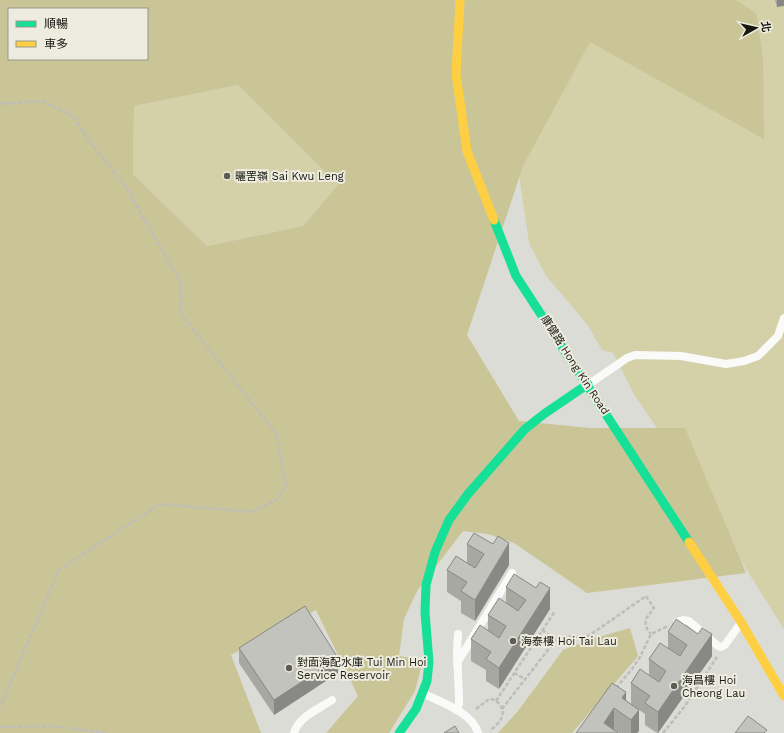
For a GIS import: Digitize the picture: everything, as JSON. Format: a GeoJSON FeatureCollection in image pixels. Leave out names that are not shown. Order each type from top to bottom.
{"type":"FeatureCollection","features":[{"type":"Feature","properties":{"kind":"street","name":"康健路 Hong Kin Road"},"geometry":{"type":"LineString","coordinates":[[460,0],[456,74],[467,151],[516,276],[588,384],[741,622],[784,696]]}},
{"type":"Feature","properties":{"kind":"street"},"geometry":{"type":"LineString","coordinates":[[399,733],[415,712],[428,678],[429,662],[425,624],[425,597],[429,573],[441,538],[455,510],[514,439],[538,418],[588,384]]}},
{"type":"Feature","properties":{"kind":"lane"},"geometry":{"type":"LineString","coordinates":[[588,384],[626,358],[635,355],[681,356],[726,364],[744,361],[758,356],[778,336],[784,318]]}},
{"type":"Feature","properties":{"kind":"lane"},"geometry":{"type":"LineString","coordinates":[[457,663],[512,573]]}},
{"type":"Feature","properties":{"kind":"lane"},"geometry":{"type":"LineString","coordinates":[[677,622],[689,620],[718,646],[723,647],[741,622]]}},
{"type":"Feature","properties":{"kind":"lane"},"geometry":{"type":"LineString","coordinates":[[456,710],[459,704],[457,663],[458,634]]}},
{"type":"Feature","properties":{"kind":"lane"},"geometry":{"type":"LineString","coordinates":[[423,694],[456,710],[473,722],[478,733]]}},
{"type":"Feature","properties":{"kind":"lane"},"geometry":{"type":"LineString","coordinates":[[294,733],[296,727],[303,719],[332,700]]}},
{"type":"Feature","properties":{"kind":"path"},"geometry":{"type":"LineString","coordinates":[[0,104],[42,100],[73,116],[89,141],[124,184],[181,283],[181,314],[276,433],[286,487],[276,500],[252,512],[160,504],[60,570],[0,707]]}},
{"type":"Feature","properties":{"kind":"path"},"geometry":{"type":"LineString","coordinates":[[502,709],[558,637],[564,636],[579,638],[590,635],[646,596],[654,608],[645,620],[647,629],[651,634]]}},
{"type":"Feature","properties":{"kind":"path"},"geometry":{"type":"LineString","coordinates":[[496,701],[554,611]]}},
{"type":"Feature","properties":{"kind":"path"},"geometry":{"type":"LineString","coordinates":[[614,689],[632,669],[640,657],[651,634],[677,622]]}},
{"type":"Feature","properties":{"kind":"path"},"geometry":{"type":"LineString","coordinates":[[542,630],[556,640]]}},
{"type":"Feature","properties":{"kind":"path"},"geometry":{"type":"LineString","coordinates":[[663,733],[684,706],[723,647]]}},
{"type":"Feature","properties":{"kind":"path"},"geometry":{"type":"LineString","coordinates":[[514,673],[525,679]]}},
{"type":"Feature","properties":{"kind":"path"},"geometry":{"type":"LineString","coordinates":[[471,713],[486,701],[491,699],[500,704],[502,709],[502,718],[488,733]]}},
{"type":"Feature","properties":{"kind":"path"},"geometry":{"type":"LineString","coordinates":[[0,727],[52,726],[108,733]]}},
{"type":"Feature","properties":{"kind":"shaded area"},"geometry":{"type":"Polygon","coordinates":[[[0,0],[736,0],[756,13],[763,58],[764,139],[590,42],[523,166],[467,335],[519,421],[590,428],[685,428],[746,573],[587,593],[514,543],[488,534],[463,531],[417,591],[404,619],[399,656],[423,660],[415,691],[389,733],[326,733],[358,696],[316,610],[231,655],[261,733],[0,733],[0,0]],[[238,85],[134,106],[133,174],[207,246],[303,226],[338,185],[238,85]]]}},
{"type":"Feature","properties":{"kind":"shaded area"},"geometry":{"type":"Polygon","coordinates":[[[490,0],[784,0],[784,629],[659,431],[635,396],[613,353],[602,350],[587,324],[546,276],[529,243],[511,119],[490,0]]]}},
{"type":"Feature","properties":{"kind":"shaded area"},"geometry":{"type":"Polygon","coordinates":[[[238,85],[338,185],[303,226],[207,246],[133,174],[134,106],[238,85]]]}},
{"type":"Feature","properties":{"kind":"shaded area"},"geometry":{"type":"Polygon","coordinates":[[[630,628],[638,656],[572,733],[498,733],[518,711],[563,650],[591,639],[630,628]]]}},
{"type":"Feature","properties":{"kind":"building"},"geometry":{"type":"Polygon","coordinates":[[[474,533],[493,544],[498,536],[509,543],[475,600],[461,591],[467,582],[447,570],[456,556],[475,568],[484,554],[467,544],[474,533]]]}},
{"type":"Feature","properties":{"kind":"building"},"geometry":{"type":"Polygon","coordinates":[[[514,574],[536,588],[540,582],[550,588],[499,668],[486,659],[491,652],[471,639],[480,625],[499,638],[506,626],[488,615],[499,598],[518,611],[526,600],[506,587],[514,574]]]}},
{"type":"Feature","properties":{"kind":"building","name":"對面海配水庫 Tui Min Hoi Service Reservoir"},"geometry":{"type":"Polygon","coordinates":[[[305,606],[338,658],[274,700],[239,648],[305,606]]]}},
{"type":"Feature","properties":{"kind":"building"},"geometry":{"type":"Polygon","coordinates":[[[676,619],[698,634],[702,628],[712,634],[658,712],[645,703],[650,696],[631,683],[640,669],[659,682],[666,671],[649,659],[660,643],[680,656],[687,645],[668,632],[676,619]]]}},
{"type":"Feature","properties":{"kind":"building"},"geometry":{"type":"Polygon","coordinates":[[[612,683],[626,692],[622,698],[639,710],[631,720],[614,708],[604,723],[618,733],[576,733],[612,683]]]}},
{"type":"Feature","properties":{"kind":"building"},"geometry":{"type":"Polygon","coordinates":[[[748,716],[767,730],[764,733],[735,733],[748,716]]]}},
{"type":"Feature","properties":{"kind":"building"},"geometry":{"type":"Polygon","coordinates":[[[455,726],[459,733],[444,733],[455,726]]]}},
{"type":"Feature","properties":{"kind":"traffic: fast"},"geometry":{"type":"LineString","coordinates":[[494,220],[516,276],[689,542]]}},
{"type":"Feature","properties":{"kind":"traffic: fast"},"geometry":{"type":"LineString","coordinates":[[399,733],[416,709],[427,681],[429,662],[425,612],[426,585],[435,552],[449,520],[468,494],[525,429],[588,384]]}},
{"type":"Feature","properties":{"kind":"traffic: slow"},"geometry":{"type":"LineString","coordinates":[[460,0],[456,74],[467,151],[494,220]]}},
{"type":"Feature","properties":{"kind":"traffic: slow"},"geometry":{"type":"LineString","coordinates":[[689,542],[741,622],[784,696]]}},
{"type":"Feature","properties":{"kind":"place","name":"曬罟嶺 Sai Kwu Leng"},"geometry":{"type":"Point","coordinates":[227,176]}},
{"type":"Feature","properties":{"kind":"place","name":"海泰樓 Hoi Tai Lau"},"geometry":{"type":"Point","coordinates":[513,641]}},
{"type":"Feature","properties":{"kind":"place","name":"對面海配水庫 Tui Min Hoi Service Reservoir"},"geometry":{"type":"Point","coordinates":[289,668]}},
{"type":"Feature","properties":{"kind":"place","name":"海昌樓 Hoi Cheong Lau"},"geometry":{"type":"Point","coordinates":[674,686]}}]}
